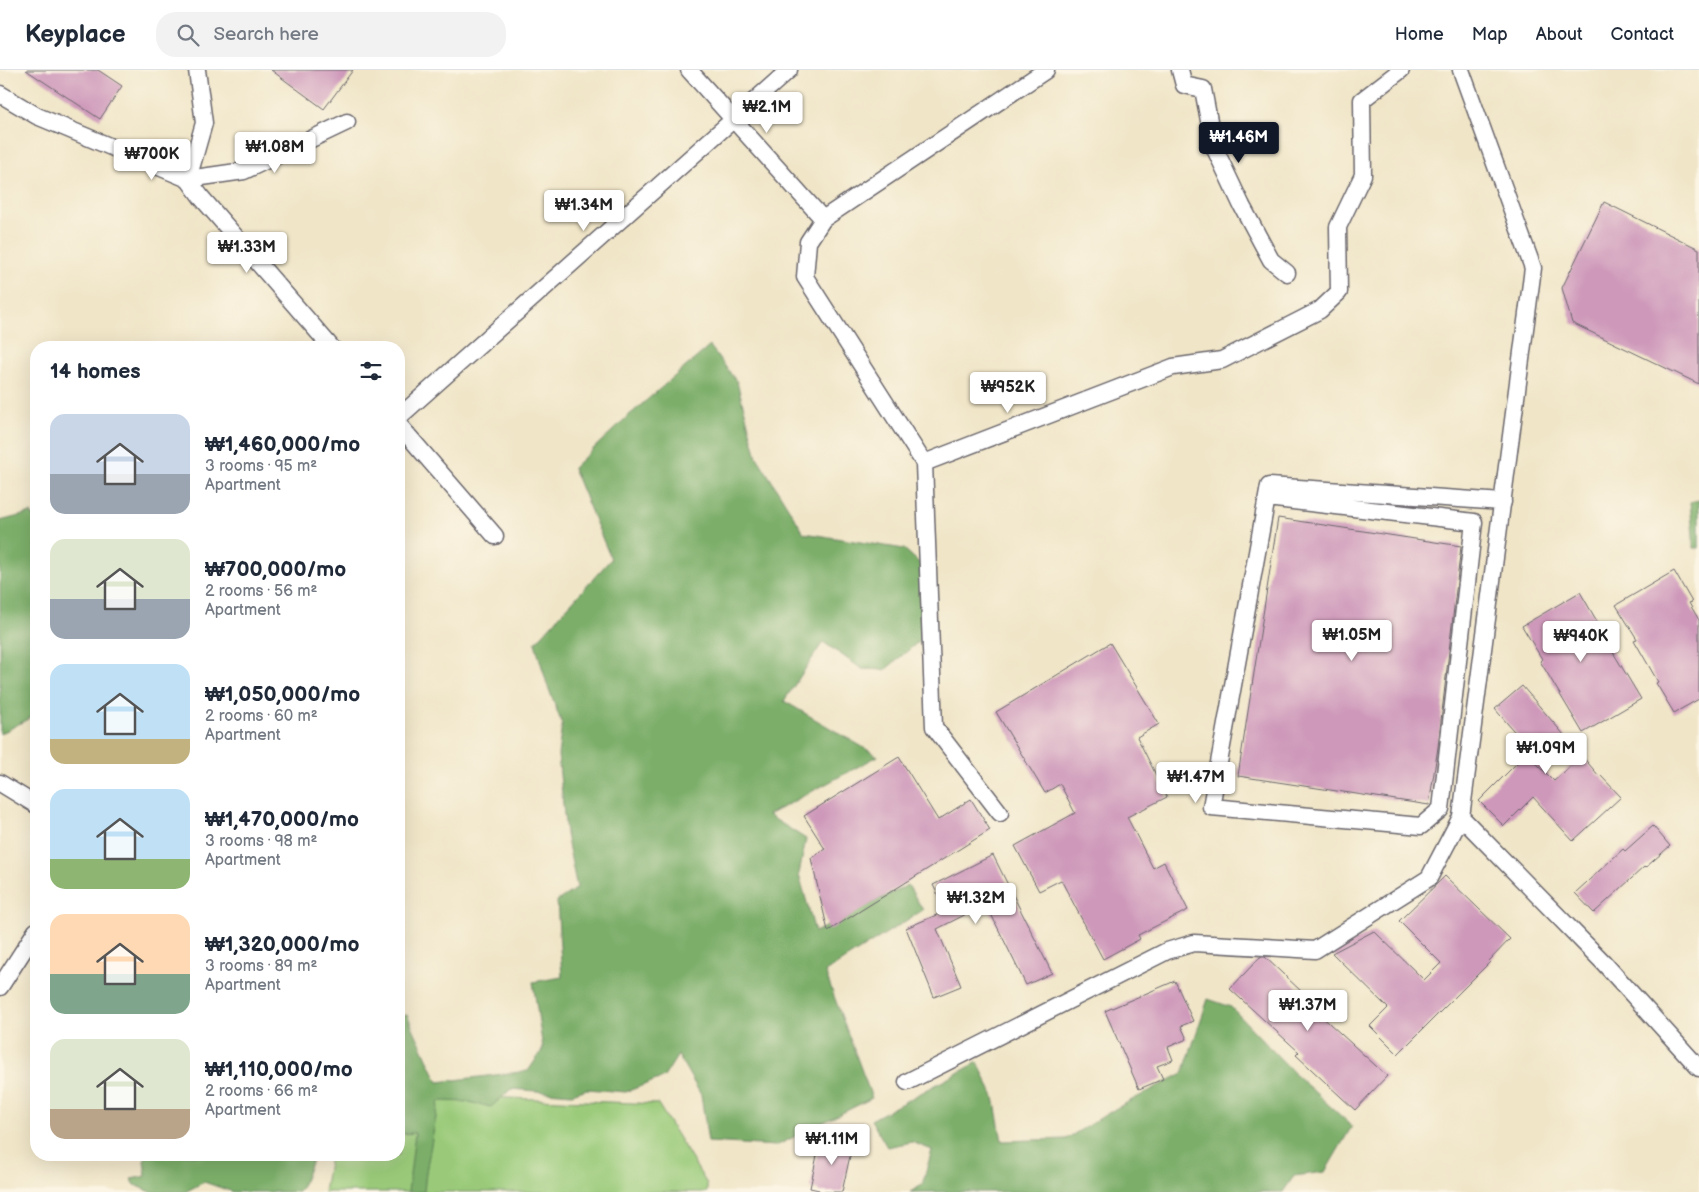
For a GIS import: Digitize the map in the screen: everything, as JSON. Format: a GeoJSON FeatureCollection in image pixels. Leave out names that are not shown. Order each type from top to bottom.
{"type":"FeatureCollection","features":[{"type":"Feature","properties":{"kind":"street"},"geometry":{"type":"LineString","coordinates":[[188,179],[204,123],[197,70]]}},
{"type":"Feature","properties":{"kind":"street"},"geometry":{"type":"LineString","coordinates":[[689,70],[823,219]]}},
{"type":"Feature","properties":{"kind":"street"},"geometry":{"type":"LineString","coordinates":[[405,412],[789,70]]}},
{"type":"Feature","properties":{"kind":"street"},"geometry":{"type":"LineString","coordinates":[[1000,813],[934,727],[924,463],[805,277],[808,242],[823,219],[1046,70]]}},
{"type":"Feature","properties":{"kind":"street"},"geometry":{"type":"LineString","coordinates":[[1180,70],[1184,85],[1204,89],[1214,147],[1242,206],[1271,260],[1288,273]]}},
{"type":"Feature","properties":{"kind":"street"},"geometry":{"type":"LineString","coordinates":[[924,463],[1173,367],[1222,360],[1320,310],[1339,292],[1338,227],[1363,175],[1362,100],[1401,70]]}},
{"type":"Feature","properties":{"kind":"street"},"geometry":{"type":"LineString","coordinates":[[908,1082],[1167,951],[1194,943],[1315,950],[1429,878],[1461,817],[1533,268],[1461,70]]}},
{"type":"Feature","properties":{"kind":"street"},"geometry":{"type":"LineString","coordinates":[[0,94],[37,116],[188,179],[244,171],[347,122]]}},
{"type":"Feature","properties":{"kind":"street"},"geometry":{"type":"LineString","coordinates":[[188,179],[201,197],[326,341]]}},
{"type":"Feature","properties":{"kind":"street"},"geometry":{"type":"LineString","coordinates":[[405,432],[495,536]]}},
{"type":"Feature","properties":{"kind":"street"},"geometry":{"type":"LineString","coordinates":[[1267,498],[1474,522],[1441,810],[1421,826],[1211,807],[1269,486],[1502,502]]}},
{"type":"Feature","properties":{"kind":"street"},"geometry":{"type":"LineString","coordinates":[[0,783],[30,801]]}},
{"type":"Feature","properties":{"kind":"street"},"geometry":{"type":"LineString","coordinates":[[1461,817],[1603,962],[1699,1068]]}},
{"type":"Feature","properties":{"kind":"street"},"geometry":{"type":"LineString","coordinates":[[0,987],[30,940]]}},
{"type":"Feature","properties":{"kind":"green space"},"geometry":{"type":"Polygon","coordinates":[[[710,346],[737,382],[757,457],[804,533],[904,549],[923,566],[924,637],[885,670],[862,669],[823,642],[784,701],[878,756],[768,815],[806,839],[799,874],[815,932],[908,885],[923,910],[825,972],[872,1098],[776,1146],[708,1142],[701,1095],[678,1055],[664,1077],[626,1092],[587,1089],[572,1094],[511,1089],[491,1107],[469,1102],[439,1101],[424,1192],[408,1192],[415,1133],[405,1134],[405,1015],[407,1015],[438,1082],[528,1071],[543,1049],[533,982],[562,977],[557,901],[577,888],[566,834],[558,755],[562,724],[547,684],[535,643],[611,559],[573,468],[627,417],[710,346]]]}},
{"type":"Feature","properties":{"kind":"green space"},"geometry":{"type":"Polygon","coordinates":[[[1699,500],[1699,548],[1694,548],[1690,502],[1699,500]]]}},
{"type":"Feature","properties":{"kind":"green space"},"geometry":{"type":"Polygon","coordinates":[[[30,513],[30,718],[0,734],[0,521],[30,513]]]}},
{"type":"Feature","properties":{"kind":"green space"},"geometry":{"type":"Polygon","coordinates":[[[1208,999],[1231,1007],[1297,1076],[1352,1126],[1325,1172],[1294,1176],[1283,1192],[910,1192],[922,1185],[932,1150],[912,1142],[887,1147],[871,1120],[978,1062],[994,1097],[1002,1141],[1066,1139],[1115,1109],[1183,1073],[1208,999]]]}},
{"type":"Feature","properties":{"kind":"green space"},"geometry":{"type":"Polygon","coordinates":[[[436,1095],[658,1104],[707,1184],[707,1192],[419,1192],[436,1095]]]}},
{"type":"Feature","properties":{"kind":"green space"},"geometry":{"type":"Polygon","coordinates":[[[405,1126],[418,1127],[411,1192],[324,1192],[329,1161],[405,1161],[405,1126]]]}},
{"type":"Feature","properties":{"kind":"green space"},"geometry":{"type":"Polygon","coordinates":[[[144,1161],[312,1161],[298,1192],[233,1192],[204,1182],[185,1192],[151,1192],[135,1185],[131,1179],[146,1176],[144,1161]]]}},
{"type":"Feature","properties":{"kind":"building"},"geometry":{"type":"Polygon","coordinates":[[[26,70],[98,70],[122,86],[100,119],[26,70]]]}},
{"type":"Feature","properties":{"kind":"building"},"geometry":{"type":"Polygon","coordinates":[[[271,70],[353,70],[324,109],[271,70]]]}},
{"type":"Feature","properties":{"kind":"building"},"geometry":{"type":"Polygon","coordinates":[[[1604,202],[1699,249],[1699,384],[1572,323],[1562,288],[1604,202]]]}},
{"type":"Feature","properties":{"kind":"building"},"geometry":{"type":"Polygon","coordinates":[[[1278,518],[1461,546],[1438,747],[1429,805],[1238,776],[1278,518]]]}},
{"type":"Feature","properties":{"kind":"building"},"geometry":{"type":"Polygon","coordinates":[[[1674,571],[1692,602],[1689,603],[1699,620],[1699,699],[1674,713],[1634,640],[1637,639],[1616,605],[1674,571]]]}},
{"type":"Feature","properties":{"kind":"building"},"geometry":{"type":"Polygon","coordinates":[[[1580,592],[1598,623],[1596,624],[1641,699],[1583,733],[1540,661],[1542,659],[1522,626],[1580,592]]]}},
{"type":"Feature","properties":{"kind":"building"},"geometry":{"type":"Polygon","coordinates":[[[1110,643],[1159,724],[1137,737],[1167,797],[1127,817],[1153,868],[1164,862],[1188,910],[1138,935],[1140,939],[1103,959],[1061,880],[1039,891],[1015,846],[1075,813],[1060,784],[1045,793],[996,712],[1110,643]]]}},
{"type":"Feature","properties":{"kind":"building"},"geometry":{"type":"Polygon","coordinates":[[[1522,686],[1565,736],[1535,762],[1554,781],[1582,756],[1621,797],[1573,841],[1533,797],[1504,826],[1479,801],[1530,750],[1495,709],[1522,686]]]}},
{"type":"Feature","properties":{"kind":"building"},"geometry":{"type":"Polygon","coordinates":[[[899,757],[938,820],[971,799],[990,830],[828,931],[811,858],[825,849],[804,816],[899,757]]]}},
{"type":"Feature","properties":{"kind":"building"},"geometry":{"type":"Polygon","coordinates":[[[1653,826],[1670,846],[1594,913],[1575,893],[1623,849],[1625,851],[1653,826]]]}},
{"type":"Feature","properties":{"kind":"building"},"geometry":{"type":"Polygon","coordinates":[[[993,855],[1052,973],[1026,985],[986,904],[937,929],[961,986],[934,997],[906,928],[946,911],[933,885],[993,855]]]}},
{"type":"Feature","properties":{"kind":"building"},"geometry":{"type":"Polygon","coordinates":[[[1445,876],[1510,939],[1490,962],[1398,1054],[1370,1026],[1388,1008],[1332,953],[1374,931],[1424,980],[1441,963],[1399,921],[1445,876]]]}},
{"type":"Feature","properties":{"kind":"building"},"geometry":{"type":"Polygon","coordinates":[[[1260,957],[1265,957],[1321,1010],[1318,1013],[1387,1076],[1355,1110],[1296,1055],[1299,1052],[1230,989],[1260,957]]]}},
{"type":"Feature","properties":{"kind":"building"},"geometry":{"type":"Polygon","coordinates":[[[1175,981],[1193,1021],[1181,1026],[1187,1039],[1168,1047],[1173,1060],[1157,1066],[1163,1079],[1139,1089],[1105,1011],[1175,981]]]}},
{"type":"Feature","properties":{"kind":"building"},"geometry":{"type":"Polygon","coordinates":[[[832,1137],[853,1142],[842,1192],[819,1192],[819,1190],[810,1188],[819,1146],[829,1148],[832,1137]]]}}]}
